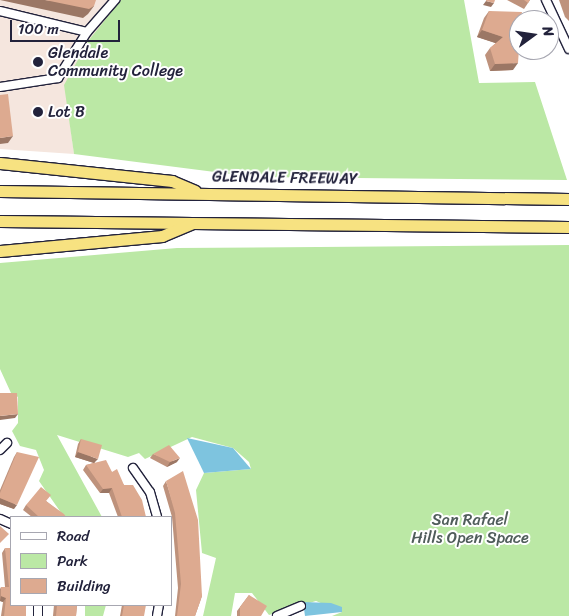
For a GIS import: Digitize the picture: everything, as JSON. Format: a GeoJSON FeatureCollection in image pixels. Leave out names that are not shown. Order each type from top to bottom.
{"type":"FeatureCollection","features":[{"type":"Feature","properties":{"kind":"highway"},"geometry":{"type":"LineString","coordinates":[[0,162],[172,181],[199,192]]}},
{"type":"Feature","properties":{"kind":"highway","name":"GLENDALE FREEWAY"},"geometry":{"type":"LineString","coordinates":[[0,191],[199,192],[569,199]]}},
{"type":"Feature","properties":{"kind":"highway"},"geometry":{"type":"LineString","coordinates":[[0,220],[569,227]]}},
{"type":"Feature","properties":{"kind":"highway"},"geometry":{"type":"LineString","coordinates":[[0,251],[162,236],[196,222]]}},
{"type":"Feature","properties":{"kind":"street"},"geometry":{"type":"LineString","coordinates":[[0,87],[58,78],[87,32],[115,0]]}},
{"type":"Feature","properties":{"kind":"street"},"geometry":{"type":"LineString","coordinates":[[546,0],[569,49]]}},
{"type":"Feature","properties":{"kind":"street"},"geometry":{"type":"LineString","coordinates":[[0,11],[14,16],[87,32]]}},
{"type":"Feature","properties":{"kind":"street"},"geometry":{"type":"LineString","coordinates":[[0,17],[14,16]]}},
{"type":"Feature","properties":{"kind":"street"},"geometry":{"type":"LineString","coordinates":[[0,450],[8,443]]}},
{"type":"Feature","properties":{"kind":"street"},"geometry":{"type":"LineString","coordinates":[[133,468],[150,492],[157,516]]}},
{"type":"Feature","properties":{"kind":"street"},"geometry":{"type":"LineString","coordinates":[[277,616],[301,606]]}},
{"type":"Feature","properties":{"kind":"shaded area","name":"Glendale Community College"},"geometry":{"type":"Polygon","coordinates":[[[0,0],[121,0],[65,85],[74,154],[0,149],[0,0]]]}},
{"type":"Feature","properties":{"kind":"green space"},"geometry":{"type":"Polygon","coordinates":[[[121,0],[464,0],[479,83],[535,82],[567,180],[254,177],[74,154],[64,85],[89,40],[121,0]]]}},
{"type":"Feature","properties":{"kind":"green space","name":"San Rafael Hills Open Space"},"geometry":{"type":"Polygon","coordinates":[[[569,245],[569,616],[332,616],[342,612],[316,601],[269,615],[252,593],[235,593],[231,616],[203,616],[216,558],[202,553],[196,490],[204,473],[251,469],[249,462],[233,448],[192,437],[145,459],[139,453],[128,457],[57,435],[101,516],[63,516],[39,481],[44,470],[36,450],[20,446],[12,431],[18,423],[18,397],[11,393],[0,369],[0,263],[177,248],[569,245]]]}},
{"type":"Feature","properties":{"kind":"green space"},"geometry":{"type":"Polygon","coordinates":[[[85,606],[106,606],[103,616],[85,616],[85,606]]]}},
{"type":"Feature","properties":{"kind":"water"},"geometry":{"type":"Polygon","coordinates":[[[187,438],[233,448],[251,469],[204,473],[187,438]]]}},
{"type":"Feature","properties":{"kind":"water"},"geometry":{"type":"Polygon","coordinates":[[[303,602],[331,603],[342,607],[342,612],[305,616],[303,602]]]}},
{"type":"Feature","properties":{"kind":"building"},"geometry":{"type":"Polygon","coordinates":[[[45,0],[96,0],[94,6],[89,9],[45,0]]]}},
{"type":"Feature","properties":{"kind":"building"},"geometry":{"type":"Polygon","coordinates":[[[486,0],[495,0],[494,3],[486,0]]]}},
{"type":"Feature","properties":{"kind":"building"},"geometry":{"type":"Polygon","coordinates":[[[489,11],[509,12],[509,60],[518,60],[518,63],[495,64],[490,48],[503,37],[482,30],[489,11]]]}},
{"type":"Feature","properties":{"kind":"building"},"geometry":{"type":"Polygon","coordinates":[[[8,94],[13,136],[0,138],[0,95],[8,94]]]}},
{"type":"Feature","properties":{"kind":"building"},"geometry":{"type":"Polygon","coordinates":[[[0,393],[17,393],[18,414],[0,416],[0,393]]]}},
{"type":"Feature","properties":{"kind":"building"},"geometry":{"type":"Polygon","coordinates":[[[81,439],[102,445],[98,459],[78,452],[81,439]]]}},
{"type":"Feature","properties":{"kind":"building"},"geometry":{"type":"Polygon","coordinates":[[[169,445],[180,458],[170,462],[153,454],[169,445]]]}},
{"type":"Feature","properties":{"kind":"building"},"geometry":{"type":"Polygon","coordinates":[[[17,452],[39,457],[17,505],[0,498],[0,493],[17,452]]]}},
{"type":"Feature","properties":{"kind":"building"},"geometry":{"type":"Polygon","coordinates":[[[106,460],[112,472],[117,469],[124,485],[133,485],[142,500],[146,516],[122,516],[112,488],[103,489],[86,465],[106,460]]]}},
{"type":"Feature","properties":{"kind":"building"},"geometry":{"type":"Polygon","coordinates":[[[183,471],[198,520],[202,596],[195,616],[177,616],[181,584],[175,513],[166,481],[183,471]]]}},
{"type":"Feature","properties":{"kind":"building"},"geometry":{"type":"Polygon","coordinates":[[[41,487],[51,495],[46,501],[65,516],[38,516],[26,505],[41,487]]]}},
{"type":"Feature","properties":{"kind":"building"},"geometry":{"type":"Polygon","coordinates":[[[0,526],[9,534],[0,543],[0,526]]]}},
{"type":"Feature","properties":{"kind":"building"},"geometry":{"type":"Polygon","coordinates":[[[5,548],[10,548],[10,606],[26,606],[26,616],[4,616],[6,598],[1,596],[1,587],[9,587],[5,548]]]}},
{"type":"Feature","properties":{"kind":"building"},"geometry":{"type":"Polygon","coordinates":[[[249,595],[267,606],[261,616],[240,616],[240,607],[249,595]]]}},
{"type":"Feature","properties":{"kind":"building"},"geometry":{"type":"Polygon","coordinates":[[[57,606],[77,606],[76,616],[56,616],[57,606]]]}},
{"type":"Feature","properties":{"kind":"building"},"geometry":{"type":"Polygon","coordinates":[[[124,606],[146,606],[144,616],[122,616],[124,606]]]}},
{"type":"Feature","properties":{"kind":"place","name":"Glendale Community College"},"geometry":{"type":"Point","coordinates":[38,62]}},
{"type":"Feature","properties":{"kind":"place","name":"Lot B"},"geometry":{"type":"Point","coordinates":[38,112]}}]}
